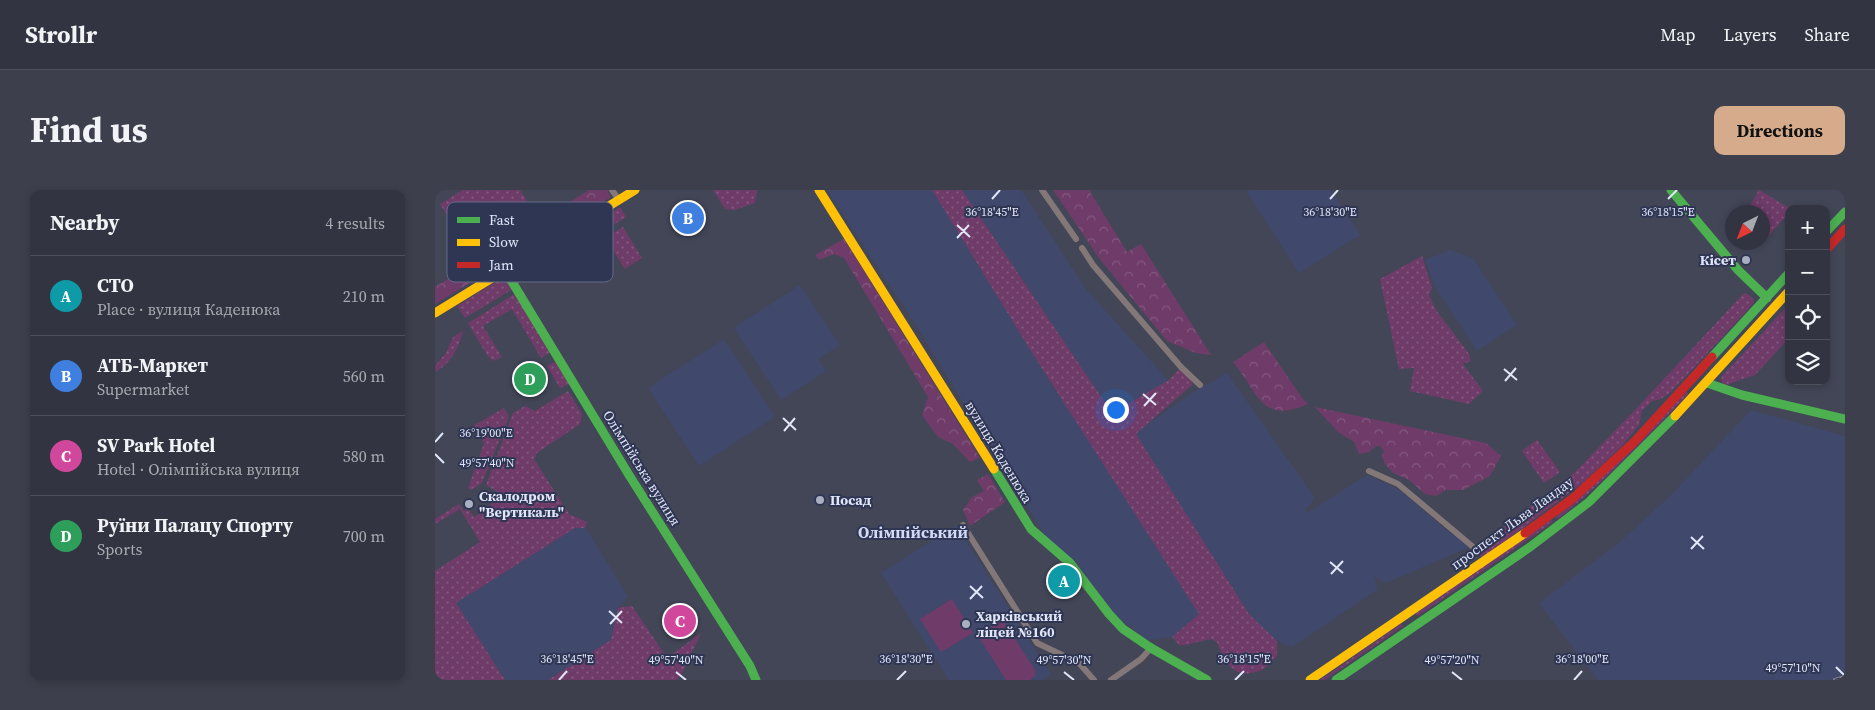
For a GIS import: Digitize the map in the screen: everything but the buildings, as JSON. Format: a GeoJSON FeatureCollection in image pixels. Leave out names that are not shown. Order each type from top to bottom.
{"type":"FeatureCollection","features":[{"type":"Feature","properties":{"kind":"main road"},"geometry":{"type":"LineString","coordinates":[[613,204],[635,190]]}},
{"type":"Feature","properties":{"kind":"main road","name":"вулиця Каденюка"},"geometry":{"type":"LineString","coordinates":[[819,190],[949,395],[1029,526],[1070,563],[1119,625],[1151,648],[1207,680]]}},
{"type":"Feature","properties":{"kind":"main road"},"geometry":{"type":"LineString","coordinates":[[1671,190],[1737,270],[1767,298]]}},
{"type":"Feature","properties":{"kind":"main road"},"geometry":{"type":"LineString","coordinates":[[1830,228],[1845,212]]}},
{"type":"Feature","properties":{"kind":"main road"},"geometry":{"type":"LineString","coordinates":[[1830,246],[1845,229]]}},
{"type":"Feature","properties":{"kind":"main road","name":"проспект Льва Ландау"},"geometry":{"type":"LineString","coordinates":[[1310,680],[1544,521],[1572,499],[1634,442],[1785,278]]}},
{"type":"Feature","properties":{"kind":"main road"},"geometry":{"type":"LineString","coordinates":[[435,313],[485,282]]}},
{"type":"Feature","properties":{"kind":"main road","name":"Олімпійська вулиця"},"geometry":{"type":"LineString","coordinates":[[512,282],[757,680]]}},
{"type":"Feature","properties":{"kind":"main road","name":"проспект Льва Ландау"},"geometry":{"type":"LineString","coordinates":[[1336,680],[1559,526],[1589,502],[1643,452],[1785,295]]}},
{"type":"Feature","properties":{"kind":"main road"},"geometry":{"type":"LineString","coordinates":[[1739,328],[1748,336]]}},
{"type":"Feature","properties":{"kind":"main road"},"geometry":{"type":"LineString","coordinates":[[1697,373],[1707,383],[1742,395],[1845,419]]}},
{"type":"Feature","properties":{"kind":"main road"},"geometry":{"type":"LineString","coordinates":[[1405,615],[1413,626]]}},
{"type":"Feature","properties":{"kind":"street"},"geometry":{"type":"LineString","coordinates":[[612,190],[619,200]]}},
{"type":"Feature","properties":{"kind":"street"},"geometry":{"type":"LineString","coordinates":[[1042,190],[1076,239]]}},
{"type":"Feature","properties":{"kind":"street"},"geometry":{"type":"LineString","coordinates":[[1082,248],[1093,265],[1181,367],[1200,385]]}},
{"type":"Feature","properties":{"kind":"street"},"geometry":{"type":"LineString","coordinates":[[1369,471],[1398,484],[1472,546]]}},
{"type":"Feature","properties":{"kind":"street"},"geometry":{"type":"LineString","coordinates":[[963,525],[1037,644],[1079,663],[1094,680]]}},
{"type":"Feature","properties":{"kind":"street"},"geometry":{"type":"LineString","coordinates":[[1111,680],[1141,659],[1151,648]]}},
{"type":"Feature","properties":{"kind":"shaded area"},"geometry":{"type":"Polygon","coordinates":[[[827,190],[932,190],[1029,348],[1196,608],[1199,614],[1172,637],[1142,641],[1133,628],[1112,616],[1084,573],[1044,534],[912,319],[827,190]]]}},
{"type":"Feature","properties":{"kind":"shaded area"},"geometry":{"type":"Polygon","coordinates":[[[962,190],[1021,190],[1086,289],[1169,381],[1112,413],[962,190]]]}},
{"type":"Feature","properties":{"kind":"shaded area"},"geometry":{"type":"Polygon","coordinates":[[[1250,190],[1331,190],[1360,235],[1299,273],[1247,192],[1250,190]]]}},
{"type":"Feature","properties":{"kind":"shaded area"},"geometry":{"type":"Polygon","coordinates":[[[1450,250],[1473,258],[1517,325],[1477,351],[1435,287],[1425,260],[1450,250]]]}},
{"type":"Feature","properties":{"kind":"shaded area"},"geometry":{"type":"Polygon","coordinates":[[[800,285],[840,345],[818,359],[826,371],[781,400],[734,328],[800,285]]]}},
{"type":"Feature","properties":{"kind":"shaded area"},"geometry":{"type":"Polygon","coordinates":[[[724,339],[775,417],[699,466],[648,388],[724,339]]]}},
{"type":"Feature","properties":{"kind":"shaded area"},"geometry":{"type":"Polygon","coordinates":[[[1227,373],[1315,498],[1305,510],[1307,513],[1367,475],[1398,489],[1450,533],[1472,546],[1386,583],[1374,576],[1378,589],[1292,647],[1277,641],[1249,614],[1135,433],[1193,392],[1227,373]]]}},
{"type":"Feature","properties":{"kind":"shaded area"},"geometry":{"type":"Polygon","coordinates":[[[1751,410],[1845,436],[1845,680],[1598,680],[1539,603],[1620,542],[1671,495],[1751,410]]]}},
{"type":"Feature","properties":{"kind":"shaded area","name":"Харківський ліцей №160"},"geometry":{"type":"Polygon","coordinates":[[[956,525],[1051,674],[1043,680],[949,680],[881,573],[956,525]]]}},
{"type":"Feature","properties":{"kind":"shaded area"},"geometry":{"type":"Polygon","coordinates":[[[575,528],[586,528],[628,597],[618,608],[611,640],[548,680],[505,680],[456,603],[575,528]]]}},
{"type":"Feature","properties":{"kind":"green space"},"geometry":{"type":"Polygon","coordinates":[[[463,190],[520,190],[528,202],[447,202],[447,215],[440,204],[463,190]]]}},
{"type":"Feature","properties":{"kind":"green space"},"geometry":{"type":"Polygon","coordinates":[[[589,190],[607,190],[611,197],[603,202],[570,202],[589,190]]]}},
{"type":"Feature","properties":{"kind":"green space"},"geometry":{"type":"Polygon","coordinates":[[[713,190],[757,190],[755,203],[734,210],[725,209],[713,190]]]}},
{"type":"Feature","properties":{"kind":"green space"},"geometry":{"type":"Polygon","coordinates":[[[932,190],[962,190],[1112,413],[1169,380],[1181,367],[1193,384],[1136,434],[1249,614],[1277,641],[1277,656],[1264,669],[1250,673],[1237,671],[1227,662],[1217,642],[1211,639],[1179,645],[1172,637],[1199,614],[1029,348],[932,190]]]}},
{"type":"Feature","properties":{"kind":"green space"},"geometry":{"type":"Polygon","coordinates":[[[1053,190],[1089,190],[1127,252],[1141,244],[1211,355],[1196,353],[1167,341],[1099,258],[1053,190]]]}},
{"type":"Feature","properties":{"kind":"green space"},"geometry":{"type":"Polygon","coordinates":[[[1759,190],[1785,205],[1785,217],[1770,234],[1770,205],[1750,205],[1759,190]]]}},
{"type":"Feature","properties":{"kind":"green space"},"geometry":{"type":"Polygon","coordinates":[[[620,207],[626,217],[613,225],[613,212],[620,207]]]}},
{"type":"Feature","properties":{"kind":"green space"},"geometry":{"type":"Polygon","coordinates":[[[623,227],[642,258],[625,269],[613,250],[613,233],[623,227]]]}},
{"type":"Feature","properties":{"kind":"green space"},"geometry":{"type":"Polygon","coordinates":[[[844,239],[980,458],[970,462],[953,444],[938,437],[922,415],[928,397],[844,258],[834,254],[819,260],[815,255],[844,239]]]}},
{"type":"Feature","properties":{"kind":"green space"},"geometry":{"type":"Polygon","coordinates":[[[1422,256],[1432,288],[1429,295],[1436,310],[1469,354],[1471,361],[1463,364],[1483,391],[1469,404],[1410,391],[1414,368],[1399,369],[1380,279],[1422,256]]]}},
{"type":"Feature","properties":{"kind":"green space"},"geometry":{"type":"Polygon","coordinates":[[[447,279],[447,282],[471,282],[435,304],[435,287],[447,279]]]}},
{"type":"Feature","properties":{"kind":"green space"},"geometry":{"type":"Polygon","coordinates":[[[496,282],[509,282],[513,289],[465,318],[457,306],[496,282]]]}},
{"type":"Feature","properties":{"kind":"green space"},"geometry":{"type":"Polygon","coordinates":[[[516,293],[551,352],[541,358],[512,309],[483,326],[502,357],[493,361],[487,355],[468,323],[516,293]]]}},
{"type":"Feature","properties":{"kind":"green space"},"geometry":{"type":"Polygon","coordinates":[[[1744,293],[1752,298],[1753,304],[1671,392],[1661,399],[1652,401],[1642,411],[1639,425],[1621,447],[1581,484],[1487,555],[1481,557],[1478,552],[1490,538],[1574,473],[1744,293]]]}},
{"type":"Feature","properties":{"kind":"green space"},"geometry":{"type":"Polygon","coordinates":[[[1785,308],[1785,342],[1755,375],[1726,385],[1723,384],[1722,376],[1785,308]]]}},
{"type":"Feature","properties":{"kind":"green space"},"geometry":{"type":"Polygon","coordinates":[[[463,331],[454,354],[436,372],[435,366],[446,353],[453,337],[463,331]]]}},
{"type":"Feature","properties":{"kind":"green space"},"geometry":{"type":"Polygon","coordinates":[[[1264,342],[1308,404],[1279,411],[1270,408],[1255,394],[1233,362],[1264,342]]]}},
{"type":"Feature","properties":{"kind":"green space"},"geometry":{"type":"Polygon","coordinates":[[[556,361],[569,384],[560,388],[547,366],[556,361]]]}},
{"type":"Feature","properties":{"kind":"green space"},"geometry":{"type":"Polygon","coordinates":[[[568,391],[582,414],[580,424],[537,453],[534,459],[569,514],[587,522],[585,528],[575,528],[456,603],[505,680],[435,680],[435,571],[480,542],[460,509],[435,524],[435,519],[459,504],[464,511],[468,509],[474,517],[484,511],[501,494],[486,485],[513,413],[525,406],[535,411],[568,391]]]}},
{"type":"Feature","properties":{"kind":"green space"},"geometry":{"type":"Polygon","coordinates":[[[1686,392],[1688,394],[1609,474],[1558,519],[1555,517],[1686,392]]]}},
{"type":"Feature","properties":{"kind":"green space"},"geometry":{"type":"Polygon","coordinates":[[[1315,407],[1486,443],[1501,456],[1490,476],[1463,490],[1446,490],[1436,496],[1425,494],[1409,480],[1393,473],[1385,464],[1382,456],[1384,451],[1380,446],[1376,446],[1369,452],[1359,454],[1354,442],[1338,432],[1315,407]]]}},
{"type":"Feature","properties":{"kind":"green space"},"geometry":{"type":"Polygon","coordinates":[[[504,408],[509,417],[482,483],[471,490],[468,488],[484,443],[473,426],[504,408]]]}},
{"type":"Feature","properties":{"kind":"green space"},"geometry":{"type":"Polygon","coordinates":[[[1537,440],[1560,472],[1544,483],[1522,451],[1537,440]]]}},
{"type":"Feature","properties":{"kind":"green space"},"geometry":{"type":"Polygon","coordinates":[[[988,474],[1005,502],[970,526],[963,510],[972,497],[984,491],[977,480],[988,474]]]}},
{"type":"Feature","properties":{"kind":"green space"},"geometry":{"type":"Polygon","coordinates":[[[1551,520],[1553,522],[1418,616],[1415,614],[1551,520]]]}},
{"type":"Feature","properties":{"kind":"green space"},"geometry":{"type":"Polygon","coordinates":[[[952,599],[973,633],[941,652],[920,619],[952,599]]]}},
{"type":"Feature","properties":{"kind":"green space"},"geometry":{"type":"Polygon","coordinates":[[[632,606],[667,658],[701,633],[681,675],[676,680],[548,680],[611,640],[618,608],[632,606]]]}},
{"type":"Feature","properties":{"kind":"green space"},"geometry":{"type":"Polygon","coordinates":[[[1000,622],[1006,625],[1035,670],[1035,676],[1030,680],[1006,680],[980,639],[983,632],[1000,622]]]}},
{"type":"Feature","properties":{"kind":"green space"},"geometry":{"type":"Polygon","coordinates":[[[1401,624],[1403,626],[1325,680],[1320,680],[1401,624]]]}},
{"type":"Feature","properties":{"kind":"railway"},"geometry":{"type":"LineString","coordinates":[[1835,680],[1845,677]]}},
{"type":"Feature","properties":{"kind":"traffic: fast"},"geometry":{"type":"LineString","coordinates":[[1671,190],[1738,270],[1767,298]]}},
{"type":"Feature","properties":{"kind":"traffic: fast"},"geometry":{"type":"LineString","coordinates":[[1830,228],[1845,212]]}},
{"type":"Feature","properties":{"kind":"traffic: fast"},"geometry":{"type":"LineString","coordinates":[[1712,357],[1785,277]]}},
{"type":"Feature","properties":{"kind":"traffic: fast"},"geometry":{"type":"LineString","coordinates":[[512,282],[629,475],[750,666],[756,680]]}},
{"type":"Feature","properties":{"kind":"traffic: fast"},"geometry":{"type":"LineString","coordinates":[[1707,383],[1742,395],[1845,419]]}},
{"type":"Feature","properties":{"kind":"traffic: fast"},"geometry":{"type":"LineString","coordinates":[[1336,680],[1530,547],[1589,502],[1675,416]]}},
{"type":"Feature","properties":{"kind":"traffic: fast"},"geometry":{"type":"LineString","coordinates":[[994,469],[1031,529],[1070,563],[1109,614],[1123,629],[1151,648],[1207,680]]}},
{"type":"Feature","properties":{"kind":"traffic: slow"},"geometry":{"type":"LineString","coordinates":[[613,204],[635,190]]}},
{"type":"Feature","properties":{"kind":"traffic: slow"},"geometry":{"type":"LineString","coordinates":[[819,190],[994,469]]}},
{"type":"Feature","properties":{"kind":"traffic: slow"},"geometry":{"type":"LineString","coordinates":[[435,313],[485,282]]}},
{"type":"Feature","properties":{"kind":"traffic: slow"},"geometry":{"type":"LineString","coordinates":[[1675,416],[1785,295]]}},
{"type":"Feature","properties":{"kind":"traffic: slow"},"geometry":{"type":"LineString","coordinates":[[1310,680],[1525,533]]}},
{"type":"Feature","properties":{"kind":"traffic: jam"},"geometry":{"type":"LineString","coordinates":[[1830,246],[1845,229]]}},
{"type":"Feature","properties":{"kind":"traffic: jam"},"geometry":{"type":"LineString","coordinates":[[1525,533],[1572,499],[1634,442],[1712,357]]}},
{"type":"Feature","properties":{"kind":"place","name":"АТБ-Маркет"},"geometry":{"type":"Point","coordinates":[688,218]}},
{"type":"Feature","properties":{"kind":"place","name":"Кісет"},"geometry":{"type":"Point","coordinates":[1746,260]}},
{"type":"Feature","properties":{"kind":"place","name":"Руїни Палацу Спорту"},"geometry":{"type":"Point","coordinates":[530,379]}},
{"type":"Feature","properties":{"kind":"place","name":"Посад"},"geometry":{"type":"Point","coordinates":[820,500]}},
{"type":"Feature","properties":{"kind":"place","name":"Скалодром \"Вертикаль\""},"geometry":{"type":"Point","coordinates":[469,504]}},
{"type":"Feature","properties":{"kind":"place","name":"СТО"},"geometry":{"type":"Point","coordinates":[1064,581]}},
{"type":"Feature","properties":{"kind":"place","name":"SV Park Hotel"},"geometry":{"type":"Point","coordinates":[680,621]}},
{"type":"Feature","properties":{"kind":"place","name":"Харківський ліцей №160"},"geometry":{"type":"Point","coordinates":[966,624]}},
{"type":"Feature","properties":{"kind":"district","name":"Олімпійський"},"geometry":{"type":"Point","coordinates":[913,532]}}]}
